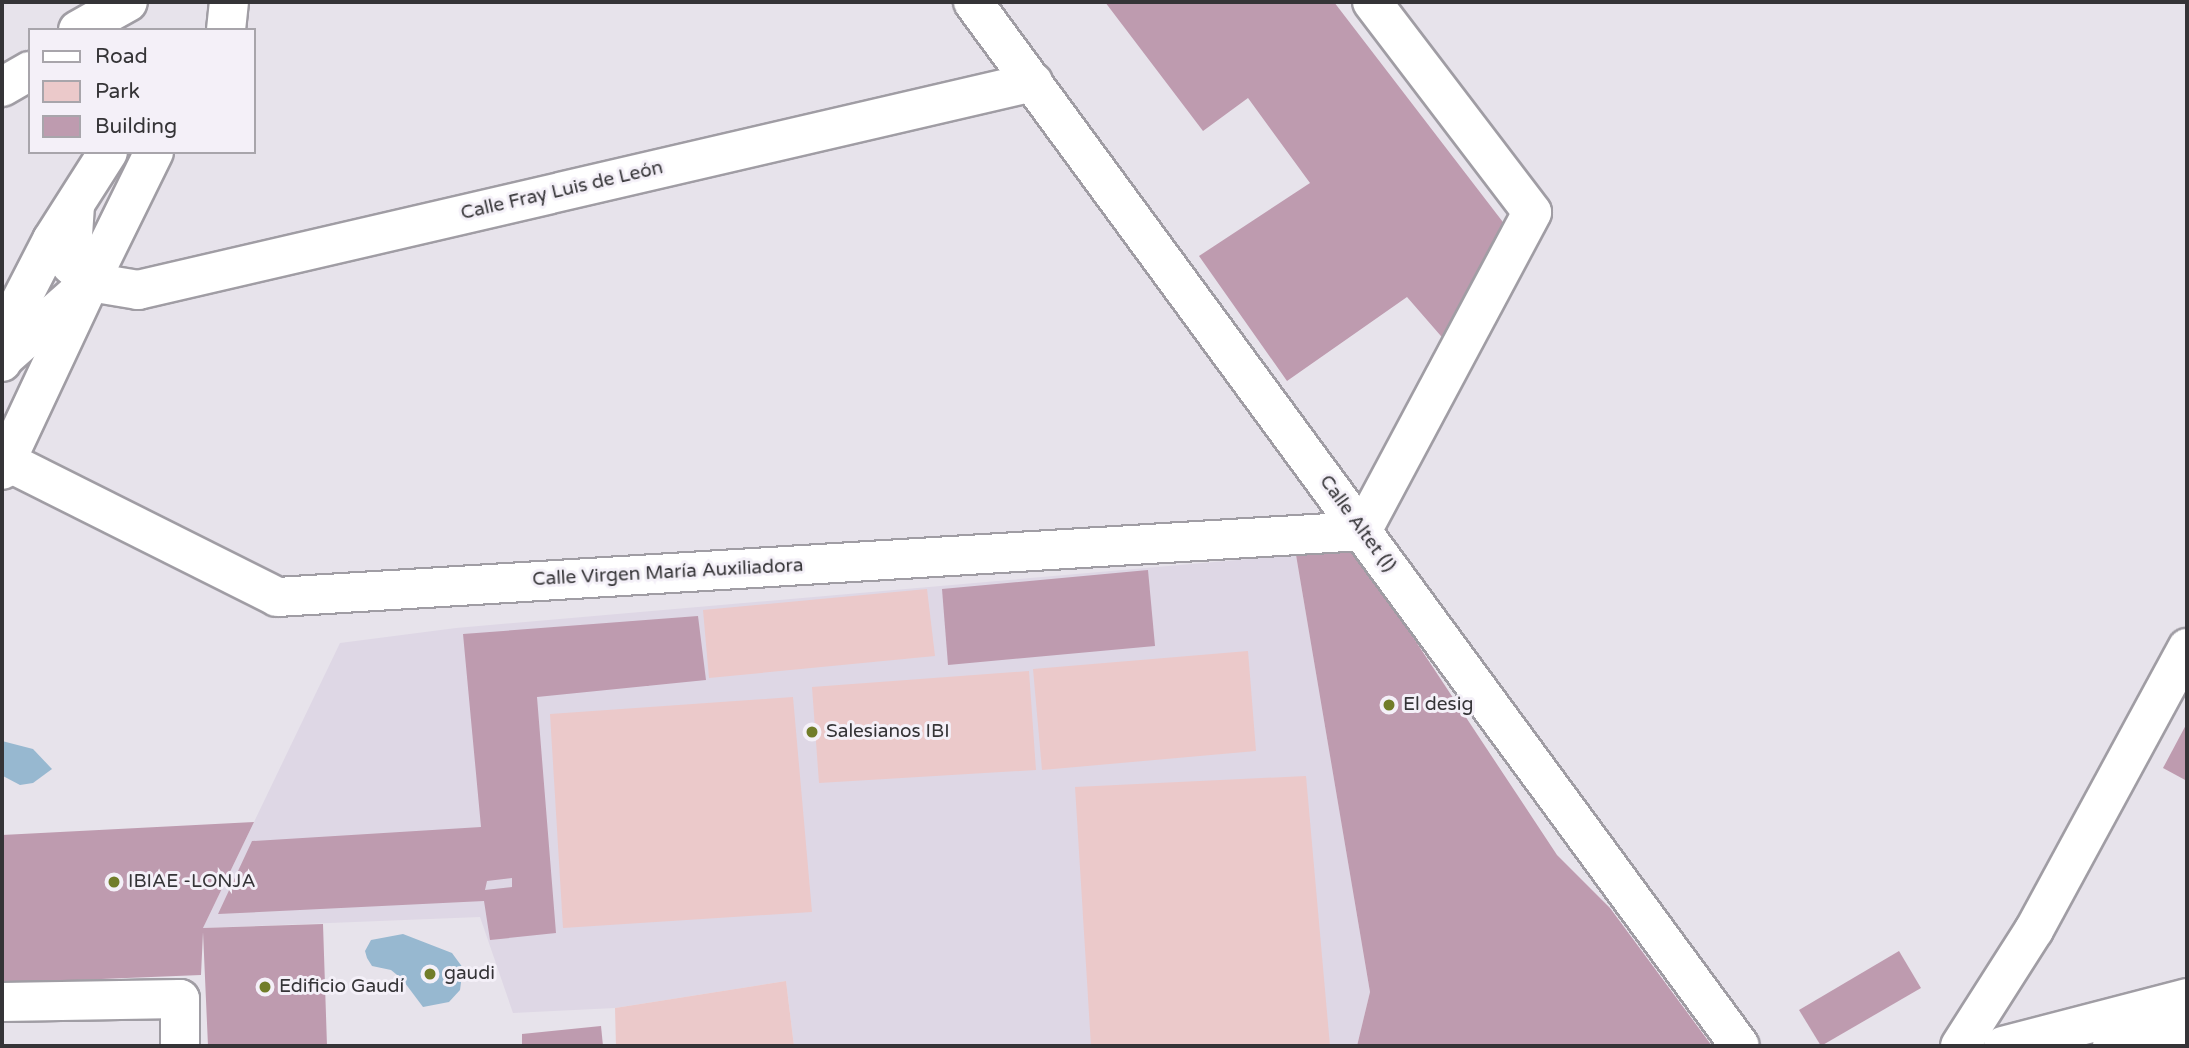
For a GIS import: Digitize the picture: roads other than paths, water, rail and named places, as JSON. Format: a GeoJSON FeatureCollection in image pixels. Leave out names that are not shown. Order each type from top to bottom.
{"type":"FeatureCollection","features":[{"type":"Feature","properties":{"kind":"street"},"geometry":{"type":"LineString","coordinates":[[82,28],[128,2]]}},
{"type":"Feature","properties":{"kind":"street"},"geometry":{"type":"LineString","coordinates":[[124,28],[136,2]]}},
{"type":"Feature","properties":{"kind":"street","name":"Calle Altet (l)"},"geometry":{"type":"LineString","coordinates":[[973,2],[1740,1046]]}},
{"type":"Feature","properties":{"kind":"street"},"geometry":{"type":"LineString","coordinates":[[1362,531],[1532,212],[1372,2]]}},
{"type":"Feature","properties":{"kind":"street","name":"Calle Fray Luis de León"},"geometry":{"type":"LineString","coordinates":[[90,282],[138,290],[1033,82]]}},
{"type":"Feature","properties":{"kind":"street"},"geometry":{"type":"LineString","coordinates":[[6,339],[75,205],[107,154]]}},
{"type":"Feature","properties":{"kind":"street"},"geometry":{"type":"LineString","coordinates":[[4,465],[153,154]]}},
{"type":"Feature","properties":{"kind":"street"},"geometry":{"type":"LineString","coordinates":[[75,205],[71,265],[90,282]]}},
{"type":"Feature","properties":{"kind":"street"},"geometry":{"type":"LineString","coordinates":[[6,339],[90,282]]}},
{"type":"Feature","properties":{"kind":"street","name":"Calle Virgen María Auxiliadora"},"geometry":{"type":"LineString","coordinates":[[4,465],[277,597],[1362,531]]}},
{"type":"Feature","properties":{"kind":"street"},"geometry":{"type":"LineString","coordinates":[[1960,1046],[2034,930],[2187,648]]}},
{"type":"Feature","properties":{"kind":"street"},"geometry":{"type":"LineString","coordinates":[[2003,1046],[2187,998]]}},
{"type":"Feature","properties":{"kind":"street"},"geometry":{"type":"LineString","coordinates":[[2,1002],[180,999],[180,1046]]}},
{"type":"Feature","properties":{"kind":"street"},"geometry":{"type":"LineString","coordinates":[[2112,1046],[2187,1027]]}},
{"type":"Feature","properties":{"kind":"water"},"geometry":{"type":"Polygon","coordinates":[[[2,741],[33,749],[52,769],[33,783],[20,785],[3,776],[2,741]]]}},
{"type":"Feature","properties":{"kind":"water","name":"gaudi"},"geometry":{"type":"Polygon","coordinates":[[[403,934],[452,953],[463,968],[460,990],[449,1002],[423,1007],[402,979],[391,970],[372,966],[365,951],[371,940],[403,934]]]}},
{"type":"Feature","properties":{"kind":"place","name":"El desig"},"geometry":{"type":"Point","coordinates":[1389,705]}},
{"type":"Feature","properties":{"kind":"place","name":"Salesianos IBI"},"geometry":{"type":"Point","coordinates":[812,732]}},
{"type":"Feature","properties":{"kind":"place","name":"IBIAE -LONJA"},"geometry":{"type":"Point","coordinates":[114,882]}},
{"type":"Feature","properties":{"kind":"place","name":"gaudi"},"geometry":{"type":"Point","coordinates":[430,974]}},
{"type":"Feature","properties":{"kind":"place","name":"Edificio Gaudí"},"geometry":{"type":"Point","coordinates":[265,987]}}]}
